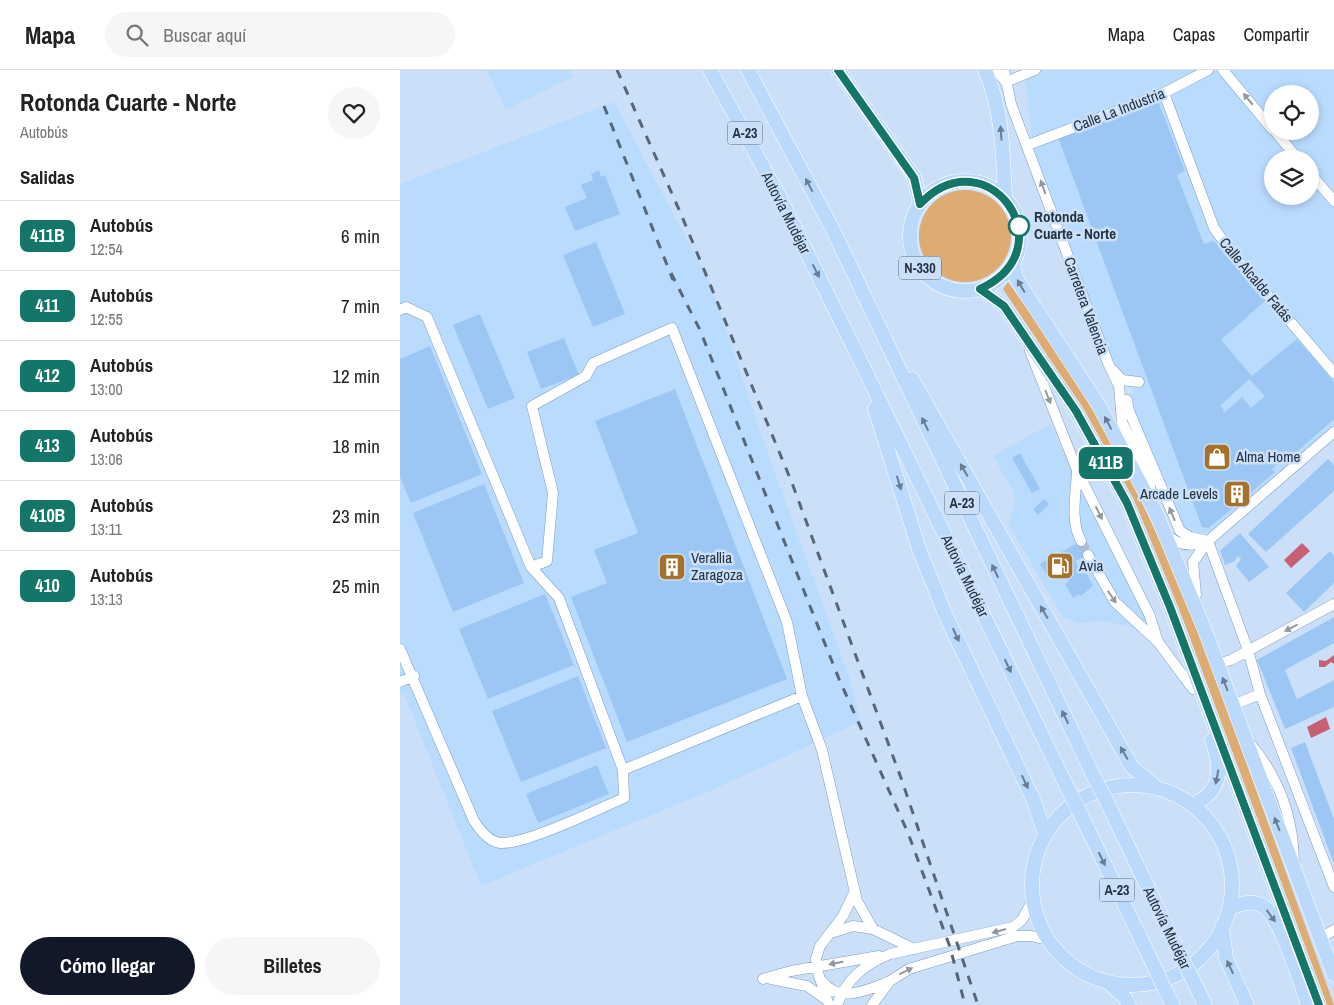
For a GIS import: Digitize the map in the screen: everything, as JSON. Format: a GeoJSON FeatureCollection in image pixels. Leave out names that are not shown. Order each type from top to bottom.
{"type":"FeatureCollection","features":[{"type":"Feature","properties":{"kind":"highway","name":"Autovía Mudéjar"},"geometry":{"type":"LineString","coordinates":[[710,70],[778,196],[857,354],[1173,1005]]}},
{"type":"Feature","properties":{"kind":"highway","name":"Autovía Mudéjar"},"geometry":{"type":"LineString","coordinates":[[748,70],[832,228],[1205,1005]]}},
{"type":"Feature","properties":{"kind":"highway"},"geometry":{"type":"LineString","coordinates":[[838,70],[914,178],[920,204]]}},
{"type":"Feature","properties":{"kind":"highway","name":"N-330"},"geometry":{"type":"LineString","coordinates":[[985,70],[997,103],[1001,125],[1005,199]]}},
{"type":"Feature","properties":{"kind":"highway","name":"N-330"},"geometry":{"type":"LineString","coordinates":[[955,182],[982,184],[1005,199],[1016,216],[1019,232],[1018,247],[1013,262],[999,279],[980,289],[965,292],[943,287],[924,274],[916,262],[911,247],[910,232],[913,217],[920,204],[936,190],[955,182]]}},
{"type":"Feature","properties":{"kind":"highway"},"geometry":{"type":"LineString","coordinates":[[832,228],[880,314],[907,369],[1132,767],[1157,788]]}},
{"type":"Feature","properties":{"kind":"highway"},"geometry":{"type":"LineString","coordinates":[[1013,262],[1015,275],[1021,286],[1098,404],[1156,512],[1204,628],[1334,975]]}},
{"type":"Feature","properties":{"kind":"highway"},"geometry":{"type":"LineString","coordinates":[[980,289],[1004,306],[1076,411],[1110,472],[1141,535],[1319,1005]]}},
{"type":"Feature","properties":{"kind":"highway"},"geometry":{"type":"LineString","coordinates":[[857,354],[862,376],[878,415],[919,549],[946,616],[1034,801],[1045,834]]}},
{"type":"Feature","properties":{"kind":"highway"},"geometry":{"type":"LineString","coordinates":[[1185,647],[1185,668],[1214,746],[1218,770],[1213,790],[1206,797],[1192,805]]}},
{"type":"Feature","properties":{"kind":"highway"},"geometry":{"type":"LineString","coordinates":[[1122,785],[1157,788],[1176,794],[1192,805],[1214,828],[1228,857],[1232,882],[1229,908],[1222,927],[1203,955],[1175,975],[1142,984],[1108,982],[1090,976],[1074,967],[1060,955],[1048,940],[1041,927],[1033,900],[1034,866],[1045,834],[1064,811],[1088,794],[1122,785]]}},
{"type":"Feature","properties":{"kind":"highway"},"geometry":{"type":"LineString","coordinates":[[1229,908],[1250,902],[1264,906],[1279,927],[1308,1005]]}},
{"type":"Feature","properties":{"kind":"highway"},"geometry":{"type":"LineString","coordinates":[[1222,927],[1226,958],[1248,1005]]}},
{"type":"Feature","properties":{"kind":"highway"},"geometry":{"type":"LineString","coordinates":[[1108,982],[1125,998],[1129,1005]]}},
{"type":"Feature","properties":{"kind":"street"},"geometry":{"type":"LineString","coordinates":[[996,70],[1006,82],[1035,70]]}},
{"type":"Feature","properties":{"kind":"street","name":"Carretera Valencia"},"geometry":{"type":"LineString","coordinates":[[1004,70],[1012,104],[1108,363],[1123,395],[1122,422],[1147,476],[1156,512]]}},
{"type":"Feature","properties":{"kind":"street","name":"Calle La Industria"},"geometry":{"type":"LineString","coordinates":[[1028,145],[1164,93],[1208,70]]}},
{"type":"Feature","properties":{"kind":"street"},"geometry":{"type":"LineString","coordinates":[[1223,70],[1264,118]]}},
{"type":"Feature","properties":{"kind":"street","name":"Calle Alcalde Fatás"},"geometry":{"type":"LineString","coordinates":[[1164,93],[1214,228],[1232,254],[1334,373]]}},
{"type":"Feature","properties":{"kind":"street"},"geometry":{"type":"LineString","coordinates":[[1282,140],[1291,150]]}},
{"type":"Feature","properties":{"kind":"street"},"geometry":{"type":"LineString","coordinates":[[1319,184],[1334,201]]}},
{"type":"Feature","properties":{"kind":"street"},"geometry":{"type":"LineString","coordinates":[[400,310],[406,307],[427,317],[531,567],[559,598],[623,770],[624,798],[520,842],[499,843],[483,835],[474,821],[414,676],[400,649]]}},
{"type":"Feature","properties":{"kind":"street"},"geometry":{"type":"LineString","coordinates":[[531,567],[547,560],[553,492],[532,406],[586,376],[594,363],[672,328],[787,622],[802,696],[822,750],[854,893],[873,929]]}},
{"type":"Feature","properties":{"kind":"street"},"geometry":{"type":"LineString","coordinates":[[1024,335],[1077,470],[1150,616],[1158,642]]}},
{"type":"Feature","properties":{"kind":"street"},"geometry":{"type":"LineString","coordinates":[[1108,363],[1122,380],[1139,382],[1123,395],[1180,531],[1190,537],[1208,541]]}},
{"type":"Feature","properties":{"kind":"street"},"geometry":{"type":"LineString","coordinates":[[1204,628],[1193,586],[1192,562],[1208,541],[1334,432]]}},
{"type":"Feature","properties":{"kind":"street"},"geometry":{"type":"LineString","coordinates":[[1077,470],[1075,520],[1076,534],[1080,541]]}},
{"type":"Feature","properties":{"kind":"street"},"geometry":{"type":"LineString","coordinates":[[1164,532],[1171,538],[1187,545],[1197,545],[1208,541]]}},
{"type":"Feature","properties":{"kind":"street"},"geometry":{"type":"LineString","coordinates":[[1208,541],[1248,650],[1260,694],[1334,887]]}},
{"type":"Feature","properties":{"kind":"street"},"geometry":{"type":"LineString","coordinates":[[1088,555],[1115,602],[1158,642],[1193,689]]}},
{"type":"Feature","properties":{"kind":"street"},"geometry":{"type":"LineString","coordinates":[[1217,664],[1231,660],[1334,604]]}},
{"type":"Feature","properties":{"kind":"street"},"geometry":{"type":"LineString","coordinates":[[400,682],[414,676]]}},
{"type":"Feature","properties":{"kind":"street"},"geometry":{"type":"LineString","coordinates":[[1233,705],[1260,694]]}},
{"type":"Feature","properties":{"kind":"street"},"geometry":{"type":"LineString","coordinates":[[623,770],[802,696]]}},
{"type":"Feature","properties":{"kind":"street"},"geometry":{"type":"LineString","coordinates":[[831,1003],[817,967],[818,950],[843,916],[854,893]]}},
{"type":"Feature","properties":{"kind":"street"},"geometry":{"type":"LineString","coordinates":[[831,1003],[807,986],[786,980],[763,979],[791,970],[890,954],[1013,927],[1022,920],[1033,900]]}},
{"type":"Feature","properties":{"kind":"street"},"geometry":{"type":"LineString","coordinates":[[828,934],[853,926],[873,929],[914,949]]}},
{"type":"Feature","properties":{"kind":"street"},"geometry":{"type":"LineString","coordinates":[[1320,938],[1334,930]]}},
{"type":"Feature","properties":{"kind":"street"},"geometry":{"type":"LineString","coordinates":[[820,978],[826,986],[842,992],[859,993],[890,981],[914,967],[1009,938],[1025,936],[1048,940]]}},
{"type":"Feature","properties":{"kind":"street"},"geometry":{"type":"LineString","coordinates":[[831,1003],[859,971],[890,954]]}},
{"type":"Feature","properties":{"kind":"street"},"geometry":{"type":"LineString","coordinates":[[872,1005],[890,981]]}},
{"type":"Feature","properties":{"kind":"shaded area"},"geometry":{"type":"Polygon","coordinates":[[[486,70],[570,70],[573,77],[506,110],[486,70]]]}},
{"type":"Feature","properties":{"kind":"shaded area"},"geometry":{"type":"Polygon","coordinates":[[[1024,70],[1334,70],[1334,432],[1211,532],[1192,534],[1183,528],[1132,411],[1133,392],[1129,379],[1113,367],[1034,154],[1024,70]]]}},
{"type":"Feature","properties":{"kind":"shaded area","name":"Verallia Zaragoza"},"geometry":{"type":"Polygon","coordinates":[[[614,102],[711,285],[760,431],[850,679],[860,722],[717,788],[481,886],[404,694],[400,695],[400,184],[614,102]]]}},
{"type":"Feature","properties":{"kind":"shaded area"},"geometry":{"type":"Polygon","coordinates":[[[965,190],[983,193],[998,203],[1008,218],[1011,236],[1008,254],[998,269],[983,279],[965,282],[947,279],[932,269],[922,254],[919,236],[922,218],[932,203],[947,193],[965,190]]]}},
{"type":"Feature","properties":{"kind":"shaded area"},"geometry":{"type":"Polygon","coordinates":[[[1008,282],[1043,331],[1113,442],[1184,591],[1334,1005],[1325,1005],[1186,628],[1131,501],[1041,346],[1003,289],[1008,282]]]}},
{"type":"Feature","properties":{"kind":"shaded area"},"geometry":{"type":"Polygon","coordinates":[[[1050,424],[1146,619],[1141,633],[1130,626],[1103,621],[1079,623],[1063,617],[1009,525],[1015,500],[1012,489],[993,456],[1050,424]]]}},
{"type":"Feature","properties":{"kind":"shaded area"},"geometry":{"type":"Polygon","coordinates":[[[1302,543],[1310,551],[1291,568],[1284,560],[1302,543]]]}},
{"type":"Feature","properties":{"kind":"shaded area"},"geometry":{"type":"Polygon","coordinates":[[[1334,655],[1334,664],[1331,662],[1325,667],[1319,667],[1319,660],[1326,661],[1334,655]]]}},
{"type":"Feature","properties":{"kind":"shaded area"},"geometry":{"type":"Polygon","coordinates":[[[1326,717],[1330,729],[1311,738],[1307,727],[1326,717]]]}},
{"type":"Feature","properties":{"kind":"building"},"geometry":{"type":"Polygon","coordinates":[[[1158,101],[1185,171],[1177,175],[1204,244],[1214,241],[1265,301],[1221,340],[1252,376],[1297,339],[1334,382],[1334,419],[1292,456],[1290,454],[1272,469],[1275,472],[1209,528],[1202,527],[1058,137],[1158,101]],[[1249,379],[1220,406],[1225,410],[1222,410],[1224,413],[1242,397],[1251,408],[1265,396],[1249,379]]]}},
{"type":"Feature","properties":{"kind":"building"},"geometry":{"type":"Polygon","coordinates":[[[599,170],[601,177],[605,175],[620,214],[575,231],[565,207],[587,198],[581,185],[593,180],[591,174],[599,170]]]}},
{"type":"Feature","properties":{"kind":"building"},"geometry":{"type":"Polygon","coordinates":[[[596,242],[625,314],[593,327],[563,255],[596,242]]]}},
{"type":"Feature","properties":{"kind":"building"},"geometry":{"type":"Polygon","coordinates":[[[480,314],[515,398],[488,409],[453,325],[480,314]]]}},
{"type":"Feature","properties":{"kind":"building"},"geometry":{"type":"Polygon","coordinates":[[[564,338],[579,375],[541,389],[527,352],[564,338]]]}},
{"type":"Feature","properties":{"kind":"building"},"geometry":{"type":"Polygon","coordinates":[[[430,346],[482,474],[411,503],[400,477],[400,359],[430,346]]]}},
{"type":"Feature","properties":{"kind":"building","name":"Verallia Zaragoza"},"geometry":{"type":"Polygon","coordinates":[[[675,389],[787,679],[627,742],[571,597],[607,583],[594,550],[638,533],[595,421],[675,389]]]}},
{"type":"Feature","properties":{"kind":"building"},"geometry":{"type":"Polygon","coordinates":[[[1020,453],[1040,489],[1032,493],[1012,458],[1020,453]]]}},
{"type":"Feature","properties":{"kind":"building"},"geometry":{"type":"Polygon","coordinates":[[[1328,459],[1334,465],[1334,491],[1266,552],[1248,534],[1328,459]]]}},
{"type":"Feature","properties":{"kind":"building"},"geometry":{"type":"Polygon","coordinates":[[[484,484],[524,583],[453,612],[413,513],[484,484]]]}},
{"type":"Feature","properties":{"kind":"building"},"geometry":{"type":"Polygon","coordinates":[[[1044,499],[1049,504],[1038,515],[1033,509],[1044,499]]]}},
{"type":"Feature","properties":{"kind":"building"},"geometry":{"type":"Polygon","coordinates":[[[1240,533],[1269,567],[1249,582],[1236,566],[1241,559],[1238,556],[1235,561],[1225,565],[1220,551],[1240,533]]]}},
{"type":"Feature","properties":{"kind":"building","name":"Avia"},"geometry":{"type":"Polygon","coordinates":[[[1083,540],[1090,554],[1075,561],[1082,574],[1086,572],[1093,586],[1081,596],[1079,594],[1073,598],[1065,584],[1069,582],[1062,569],[1048,577],[1040,564],[1083,540]]]}},
{"type":"Feature","properties":{"kind":"building"},"geometry":{"type":"Polygon","coordinates":[[[1330,551],[1334,555],[1334,583],[1304,612],[1286,593],[1330,551]]]}},
{"type":"Feature","properties":{"kind":"building"},"geometry":{"type":"Polygon","coordinates":[[[545,594],[574,665],[488,699],[459,629],[545,594]]]}},
{"type":"Feature","properties":{"kind":"building"},"geometry":{"type":"Polygon","coordinates":[[[1334,617],[1334,643],[1285,670],[1297,699],[1334,680],[1334,707],[1285,729],[1257,660],[1334,617]]]}},
{"type":"Feature","properties":{"kind":"building"},"geometry":{"type":"Polygon","coordinates":[[[578,676],[606,748],[521,782],[492,711],[578,676]]]}},
{"type":"Feature","properties":{"kind":"building"},"geometry":{"type":"Polygon","coordinates":[[[1305,742],[1334,819],[1334,864],[1291,748],[1305,742]]]}},
{"type":"Feature","properties":{"kind":"building"},"geometry":{"type":"Polygon","coordinates":[[[597,765],[609,794],[538,823],[526,794],[597,765]]]}},
{"type":"Feature","properties":{"kind":"tunnel"},"geometry":{"type":"LineString","coordinates":[[1081,541],[1088,555]]}},
{"type":"Feature","properties":{"kind":"railway"},"geometry":{"type":"LineString","coordinates":[[617,70],[681,214],[792,483],[901,778],[978,1005]]}},
{"type":"Feature","properties":{"kind":"railway"},"geometry":{"type":"LineString","coordinates":[[604,106],[673,280]]}},
{"type":"Feature","properties":{"kind":"railway"},"geometry":{"type":"LineString","coordinates":[[671,273],[700,330],[839,679],[908,833],[950,947],[965,1005]]}},
{"type":"Feature","properties":{"kind":"bus line","name":"411B"},"geometry":{"type":"LineString","coordinates":[[838,70],[914,178],[920,204],[942,186],[955,182],[969,181],[995,190],[1013,209],[1020,239],[1016,255],[1005,274],[994,283],[980,289],[996,298],[1004,306],[1076,411],[1127,503],[1170,607],[1319,1005]]}},
{"type":"Feature","properties":{"kind":"place","name":"Rotonda Cuarte - Norte"},"geometry":{"type":"Point","coordinates":[1019,226]}},
{"type":"Feature","properties":{"kind":"place","name":"Alma Home"},"geometry":{"type":"Point","coordinates":[1217,457]}},
{"type":"Feature","properties":{"kind":"place","name":"Arcade Levels"},"geometry":{"type":"Point","coordinates":[1237,494]}},
{"type":"Feature","properties":{"kind":"place","name":"Avia"},"geometry":{"type":"Point","coordinates":[1060,566]}},
{"type":"Feature","properties":{"kind":"place","name":"Verallia Zaragoza"},"geometry":{"type":"Point","coordinates":[672,567]}}]}
